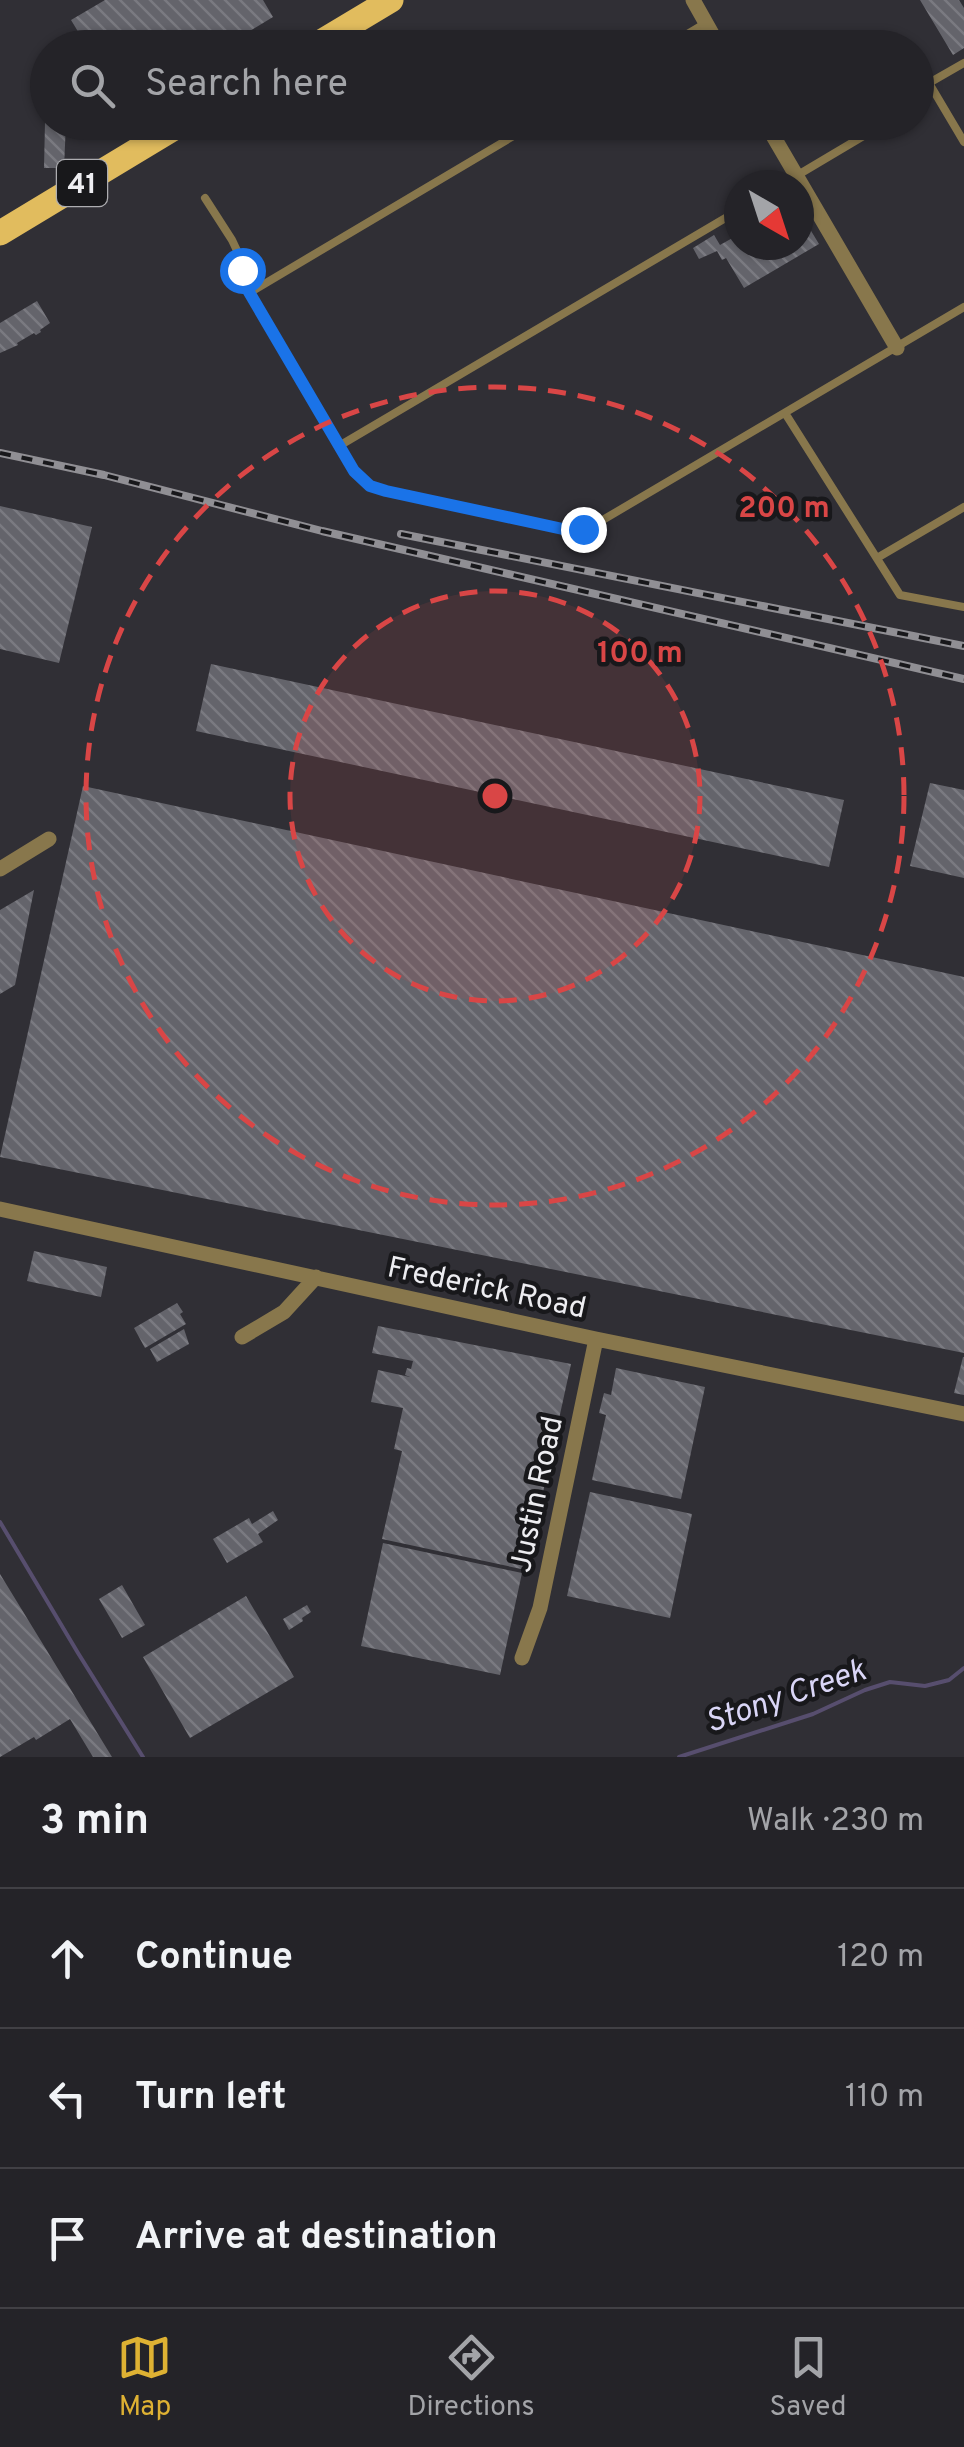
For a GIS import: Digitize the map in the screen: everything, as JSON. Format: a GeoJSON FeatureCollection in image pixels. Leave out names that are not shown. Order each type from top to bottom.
{"type":"FeatureCollection","features":[{"type":"Feature","properties":{"kind":"main road"},"geometry":{"type":"LineString","coordinates":[[341,30],[391,0]]}},
{"type":"Feature","properties":{"kind":"main road","name":"41"},"geometry":{"type":"LineString","coordinates":[[0,233],[154,140]]}},
{"type":"Feature","properties":{"kind":"street"},"geometry":{"type":"LineString","coordinates":[[692,0],[710,30]]}},
{"type":"Feature","properties":{"kind":"street"},"geometry":{"type":"LineString","coordinates":[[775,140],[793,170]]}},
{"type":"Feature","properties":{"kind":"street"},"geometry":{"type":"LineString","coordinates":[[814,207],[897,348]]}},
{"type":"Feature","properties":{"kind":"street"},"geometry":{"type":"LineString","coordinates":[[0,869],[49,839]]}},
{"type":"Feature","properties":{"kind":"street","name":"Frederick Road"},"geometry":{"type":"LineString","coordinates":[[0,1209],[596,1339],[964,1414]]}},
{"type":"Feature","properties":{"kind":"street"},"geometry":{"type":"LineString","coordinates":[[242,1337],[284,1312],[316,1278]]}},
{"type":"Feature","properties":{"kind":"street","name":"Justin Road"},"geometry":{"type":"LineString","coordinates":[[522,1658],[540,1608],[596,1339]]}},
{"type":"Feature","properties":{"kind":"lane"},"geometry":{"type":"LineString","coordinates":[[694,30],[706,23]]}},
{"type":"Feature","properties":{"kind":"lane"},"geometry":{"type":"LineString","coordinates":[[934,81],[964,62]]}},
{"type":"Feature","properties":{"kind":"lane"},"geometry":{"type":"LineString","coordinates":[[934,92],[964,142]]}},
{"type":"Feature","properties":{"kind":"lane"},"geometry":{"type":"LineString","coordinates":[[249,292],[507,140]]}},
{"type":"Feature","properties":{"kind":"lane"},"geometry":{"type":"LineString","coordinates":[[806,170],[857,140]]}},
{"type":"Feature","properties":{"kind":"lane"},"geometry":{"type":"LineString","coordinates":[[205,198],[240,257],[249,292],[354,471],[370,486],[572,531],[601,521],[964,307]]}},
{"type":"Feature","properties":{"kind":"lane"},"geometry":{"type":"LineString","coordinates":[[339,446],[724,219]]}},
{"type":"Feature","properties":{"kind":"lane"},"geometry":{"type":"LineString","coordinates":[[785,413],[900,595],[964,608]]}},
{"type":"Feature","properties":{"kind":"lane"},"geometry":{"type":"LineString","coordinates":[[877,558],[964,507]]}},
{"type":"Feature","properties":{"kind":"building"},"geometry":{"type":"Polygon","coordinates":[[[105,0],[263,0],[273,17],[252,30],[77,30],[71,20],[105,0]]]}},
{"type":"Feature","properties":{"kind":"building"},"geometry":{"type":"Polygon","coordinates":[[[920,0],[959,0],[964,8],[964,48],[953,55],[920,0]]]}},
{"type":"Feature","properties":{"kind":"building"},"geometry":{"type":"Polygon","coordinates":[[[45,140],[65,140],[64,168],[44,168],[45,140]]]}},
{"type":"Feature","properties":{"kind":"building"},"geometry":{"type":"Polygon","coordinates":[[[714,235],[720,245],[724,243],[722,260],[717,251],[699,259],[693,248],[714,235]]]}},
{"type":"Feature","properties":{"kind":"building"},"geometry":{"type":"Polygon","coordinates":[[[727,260],[792,260],[744,288],[727,260]]]}},
{"type":"Feature","properties":{"kind":"building"},"geometry":{"type":"Polygon","coordinates":[[[37,301],[50,323],[36,335],[0,353],[0,323],[37,301]]]}},
{"type":"Feature","properties":{"kind":"building"},"geometry":{"type":"Polygon","coordinates":[[[0,506],[92,527],[59,663],[0,649],[0,506]]]}},
{"type":"Feature","properties":{"kind":"building"},"geometry":{"type":"Polygon","coordinates":[[[211,664],[844,800],[829,867],[196,731],[211,664]]]}},
{"type":"Feature","properties":{"kind":"building"},"geometry":{"type":"Polygon","coordinates":[[[930,783],[964,790],[964,878],[910,866],[930,783]]]}},
{"type":"Feature","properties":{"kind":"building"},"geometry":{"type":"Polygon","coordinates":[[[83,786],[964,977],[964,1353],[0,1157],[83,786]]]}},
{"type":"Feature","properties":{"kind":"building"},"geometry":{"type":"Polygon","coordinates":[[[34,890],[15,985],[0,994],[0,910],[34,890]]]}},
{"type":"Feature","properties":{"kind":"building"},"geometry":{"type":"Polygon","coordinates":[[[34,1251],[107,1267],[101,1297],[27,1281],[34,1251]]]}},
{"type":"Feature","properties":{"kind":"building"},"geometry":{"type":"Polygon","coordinates":[[[177,1303],[186,1324],[145,1348],[134,1328],[177,1303]]]}},
{"type":"Feature","properties":{"kind":"building"},"geometry":{"type":"Polygon","coordinates":[[[378,1326],[571,1364],[526,1570],[382,1539],[402,1451],[394,1449],[403,1408],[371,1402],[378,1370],[410,1377],[405,1375],[413,1361],[372,1353],[378,1326]]]}},
{"type":"Feature","properties":{"kind":"building"},"geometry":{"type":"Polygon","coordinates":[[[184,1329],[189,1344],[157,1362],[150,1349],[184,1329]]]}},
{"type":"Feature","properties":{"kind":"building"},"geometry":{"type":"Polygon","coordinates":[[[964,1357],[964,1395],[954,1393],[964,1357]]]}},
{"type":"Feature","properties":{"kind":"building"},"geometry":{"type":"Polygon","coordinates":[[[616,1368],[705,1387],[681,1499],[592,1480],[606,1415],[599,1413],[604,1393],[611,1395],[616,1368]]]}},
{"type":"Feature","properties":{"kind":"building"},"geometry":{"type":"Polygon","coordinates":[[[590,1492],[692,1514],[670,1618],[567,1596],[590,1492]]]}},
{"type":"Feature","properties":{"kind":"building"},"geometry":{"type":"Polygon","coordinates":[[[273,1511],[278,1520],[258,1534],[263,1542],[227,1563],[213,1539],[249,1518],[252,1524],[273,1511]]]}},
{"type":"Feature","properties":{"kind":"building"},"geometry":{"type":"Polygon","coordinates":[[[383,1543],[522,1573],[500,1675],[361,1646],[383,1543]]]}},
{"type":"Feature","properties":{"kind":"building"},"geometry":{"type":"Polygon","coordinates":[[[0,1574],[112,1757],[93,1757],[70,1719],[0,1757],[0,1574]]]}},
{"type":"Feature","properties":{"kind":"building"},"geometry":{"type":"Polygon","coordinates":[[[122,1585],[145,1625],[122,1638],[99,1599],[122,1585]]]}},
{"type":"Feature","properties":{"kind":"building"},"geometry":{"type":"Polygon","coordinates":[[[246,1596],[294,1677],[190,1738],[143,1657],[246,1596]]]}},
{"type":"Feature","properties":{"kind":"building"},"geometry":{"type":"Polygon","coordinates":[[[307,1605],[311,1612],[289,1630],[283,1619],[307,1605]]]}},
{"type":"Feature","properties":{"kind":"waterway","name":"Stony Creek"},"geometry":{"type":"LineString","coordinates":[[0,1522],[143,1757]]}},
{"type":"Feature","properties":{"kind":"waterway","name":"Stony Creek"},"geometry":{"type":"LineString","coordinates":[[679,1757],[813,1714],[890,1682],[925,1686],[949,1680],[964,1668]]}},
{"type":"Feature","properties":{"kind":"railway"},"geometry":{"type":"LineString","coordinates":[[0,453],[964,679]]}},
{"type":"Feature","properties":{"kind":"railway"},"geometry":{"type":"LineString","coordinates":[[401,534],[964,646]]}},
{"type":"Feature","properties":{"kind":"route"},"geometry":{"type":"LineString","coordinates":[[242,270],[249,292],[361,480],[386,491],[572,531],[583,529]]}}]}
